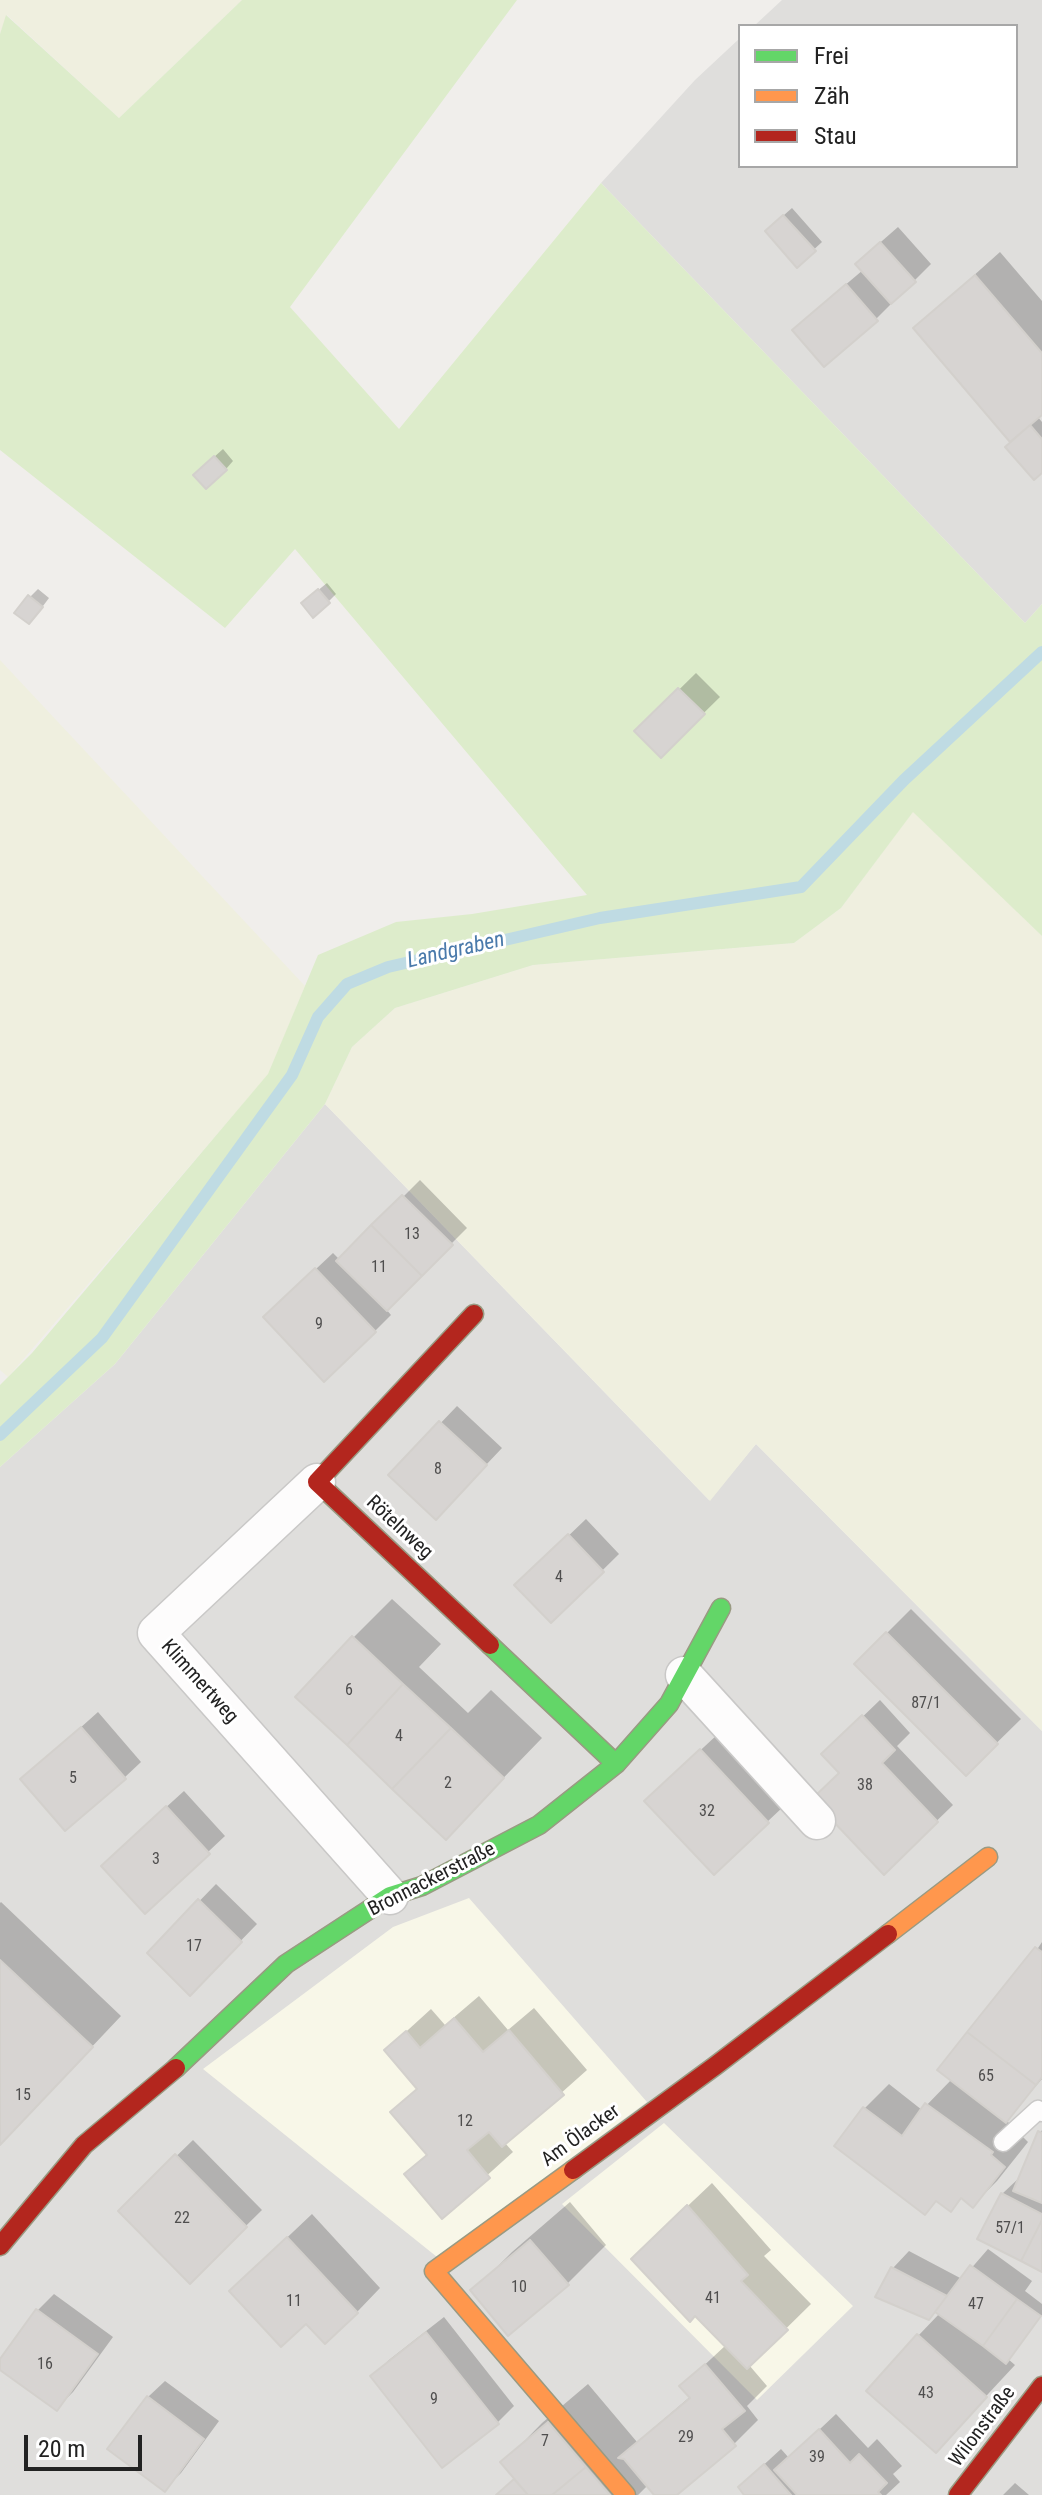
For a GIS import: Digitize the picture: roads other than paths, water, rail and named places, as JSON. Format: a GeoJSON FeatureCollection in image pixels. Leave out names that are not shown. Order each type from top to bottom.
{"type":"FeatureCollection","features":[{"type":"Feature","properties":{"kind":"street"},"geometry":{"type":"LineString","coordinates":[[317,1482],[474,1314]]}},
{"type":"Feature","properties":{"kind":"street","name":"Rötelnweg"},"geometry":{"type":"LineString","coordinates":[[317,1482],[616,1764]]}},
{"type":"Feature","properties":{"kind":"street","name":"Klimmertweg"},"geometry":{"type":"LineString","coordinates":[[317,1482],[156,1633],[390,1896]]}},
{"type":"Feature","properties":{"kind":"street","name":"Bronnackerstraße"},"geometry":{"type":"LineString","coordinates":[[0,2246],[84,2145],[177,2067],[286,1964],[390,1896],[422,1886],[539,1825],[616,1764],[669,1704],[721,1608]]}},
{"type":"Feature","properties":{"kind":"street"},"geometry":{"type":"LineString","coordinates":[[684,1675],[817,1821]]}},
{"type":"Feature","properties":{"kind":"street","name":"Am Ölacker"},"geometry":{"type":"LineString","coordinates":[[626,2495],[434,2271],[715,2066],[988,1857]]}},
{"type":"Feature","properties":{"kind":"street","name":"Wilonstraße"},"geometry":{"type":"LineString","coordinates":[[958,2495],[1042,2386]]}},
{"type":"Feature","properties":{"kind":"lane"},"geometry":{"type":"LineString","coordinates":[[1003,2142],[1038,2110],[1042,2112]]}},
{"type":"Feature","properties":{"kind":"waterway","name":"Landgraben"},"geometry":{"type":"LineString","coordinates":[[0,1435],[102,1338],[292,1075],[318,1017],[347,984],[388,967],[600,918],[801,887],[904,780],[1042,652]]}}]}
